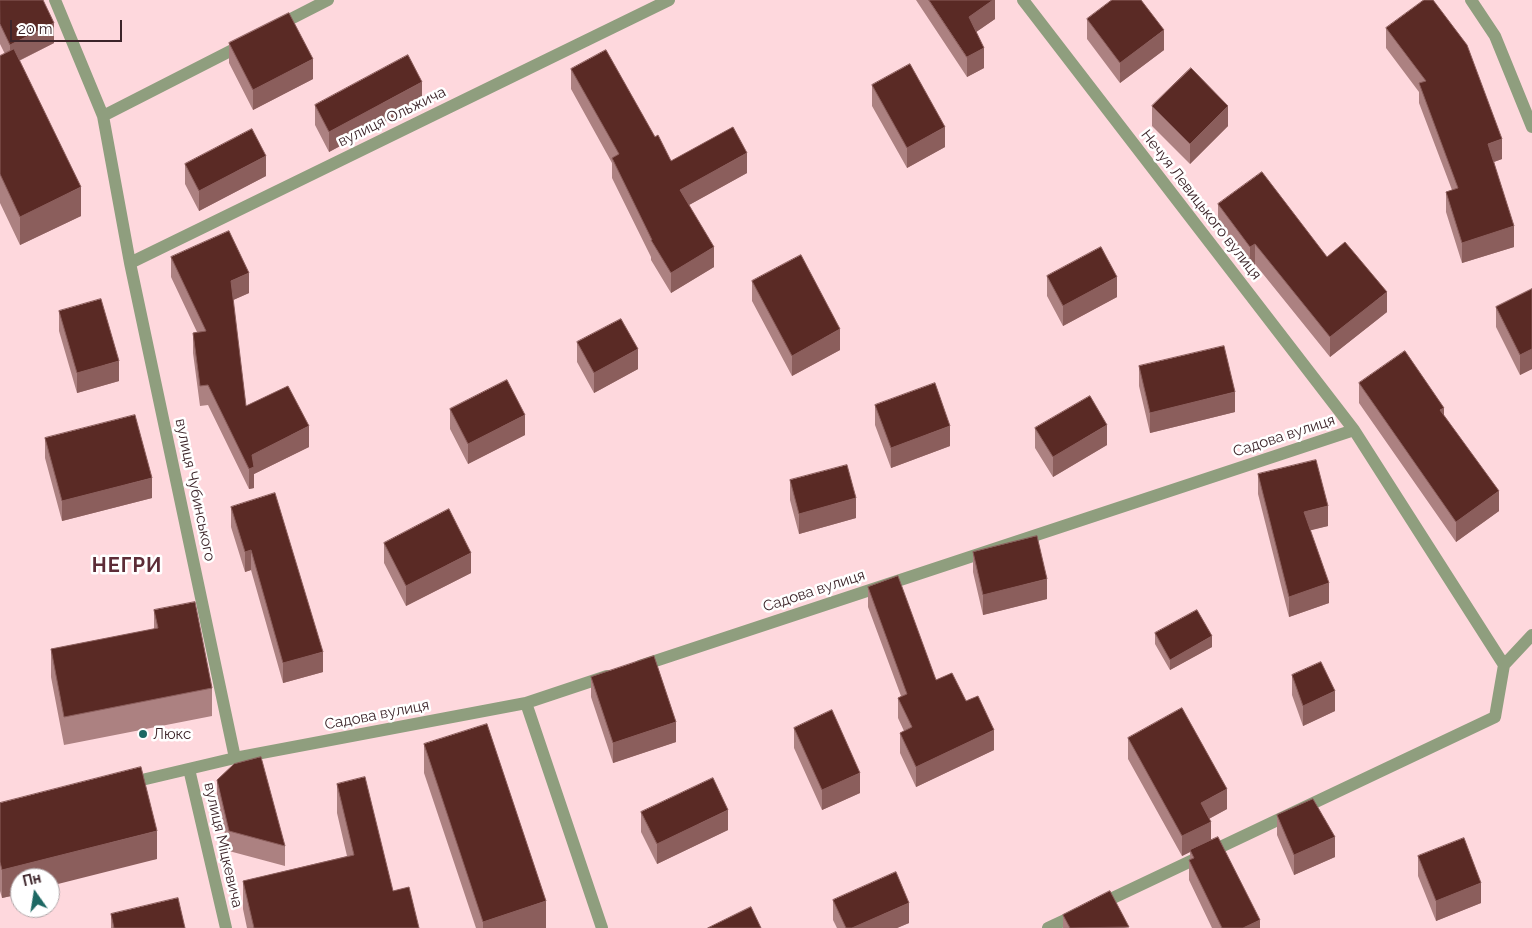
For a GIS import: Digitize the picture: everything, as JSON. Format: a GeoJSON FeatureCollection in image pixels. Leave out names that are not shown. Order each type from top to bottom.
{"type":"FeatureCollection","features":[{"type":"Feature","properties":{"kind":"street","name":"вулиця Чубинського"},"geometry":{"type":"LineString","coordinates":[[55,0],[103,116],[130,263],[235,758]]}},
{"type":"Feature","properties":{"kind":"street"},"geometry":{"type":"LineString","coordinates":[[103,116],[328,0]]}},
{"type":"Feature","properties":{"kind":"street","name":"вулиця Ольжича"},"geometry":{"type":"LineString","coordinates":[[130,263],[669,0]]}},
{"type":"Feature","properties":{"kind":"street","name":"Нечуя Левицького вулиця"},"geometry":{"type":"LineString","coordinates":[[1022,0],[1354,430]]}},
{"type":"Feature","properties":{"kind":"street"},"geometry":{"type":"LineString","coordinates":[[1471,0],[1495,36],[1532,127]]}},
{"type":"Feature","properties":{"kind":"street","name":"Садова вулиця"},"geometry":{"type":"LineString","coordinates":[[235,758],[526,703],[1354,430],[1504,665]]}},
{"type":"Feature","properties":{"kind":"street"},"geometry":{"type":"LineString","coordinates":[[1048,928],[1495,717],[1504,665],[1532,635]]}},
{"type":"Feature","properties":{"kind":"street"},"geometry":{"type":"LineString","coordinates":[[526,703],[602,928]]}},
{"type":"Feature","properties":{"kind":"street"},"geometry":{"type":"LineString","coordinates":[[113,786],[235,758]]}},
{"type":"Feature","properties":{"kind":"street","name":"вулиця Міцкевича"},"geometry":{"type":"LineString","coordinates":[[189,769],[226,928]]}},
{"type":"Feature","properties":{"kind":"building"},"geometry":{"type":"Polygon","coordinates":[[[0,0],[43,0],[54,23],[10,45],[0,24],[0,0]]]}},
{"type":"Feature","properties":{"kind":"building"},"geometry":{"type":"Polygon","coordinates":[[[929,0],[993,0],[969,17],[984,48],[967,57],[929,0]]]}},
{"type":"Feature","properties":{"kind":"building"},"geometry":{"type":"Polygon","coordinates":[[[1112,0],[1141,0],[1164,30],[1120,63],[1087,19],[1112,0]]]}},
{"type":"Feature","properties":{"kind":"building"},"geometry":{"type":"Polygon","coordinates":[[[1424,0],[1433,0],[1467,45],[1502,139],[1488,144],[1514,226],[1462,243],[1446,192],[1458,188],[1419,83],[1426,81],[1386,28],[1424,0]]]}},
{"type":"Feature","properties":{"kind":"building"},"geometry":{"type":"Polygon","coordinates":[[[289,13],[313,59],[253,90],[229,43],[289,13]]]}},
{"type":"Feature","properties":{"kind":"building"},"geometry":{"type":"Polygon","coordinates":[[[14,49],[81,187],[20,217],[0,174],[0,56],[14,49]]]}},
{"type":"Feature","properties":{"kind":"building"},"geometry":{"type":"Polygon","coordinates":[[[606,50],[655,137],[658,135],[671,161],[733,127],[747,153],[680,190],[714,247],[671,273],[651,240],[612,158],[619,154],[571,69],[606,50]]]}},
{"type":"Feature","properties":{"kind":"building"},"geometry":{"type":"Polygon","coordinates":[[[408,55],[422,82],[329,132],[315,105],[408,55]]]}},
{"type":"Feature","properties":{"kind":"building"},"geometry":{"type":"Polygon","coordinates":[[[910,64],[945,127],[907,148],[872,85],[910,64]]]}},
{"type":"Feature","properties":{"kind":"building"},"geometry":{"type":"Polygon","coordinates":[[[1191,68],[1228,106],[1190,144],[1152,106],[1191,68]]]}},
{"type":"Feature","properties":{"kind":"building"},"geometry":{"type":"Polygon","coordinates":[[[252,129],[266,156],[199,191],[185,164],[252,129]]]}},
{"type":"Feature","properties":{"kind":"building"},"geometry":{"type":"Polygon","coordinates":[[[1262,172],[1327,257],[1345,242],[1387,292],[1330,337],[1255,244],[1250,247],[1218,204],[1262,172]]]}},
{"type":"Feature","properties":{"kind":"building"},"geometry":{"type":"Polygon","coordinates":[[[229,231],[249,273],[231,281],[246,406],[288,386],[309,426],[252,455],[254,467],[249,469],[208,385],[200,386],[193,333],[206,331],[171,257],[229,231]]]}},
{"type":"Feature","properties":{"kind":"building"},"geometry":{"type":"Polygon","coordinates":[[[1101,247],[1117,277],[1063,306],[1047,276],[1101,247]]]}},
{"type":"Feature","properties":{"kind":"building"},"geometry":{"type":"Polygon","coordinates":[[[801,255],[840,329],[792,356],[752,281],[801,255]]]}},
{"type":"Feature","properties":{"kind":"building"},"geometry":{"type":"Polygon","coordinates":[[[1532,289],[1532,349],[1520,355],[1496,307],[1532,289]]]}},
{"type":"Feature","properties":{"kind":"building"},"geometry":{"type":"Polygon","coordinates":[[[101,299],[119,361],[77,373],[59,311],[101,299]]]}},
{"type":"Feature","properties":{"kind":"building"},"geometry":{"type":"Polygon","coordinates":[[[621,319],[638,349],[594,373],[577,342],[621,319]]]}},
{"type":"Feature","properties":{"kind":"building"},"geometry":{"type":"Polygon","coordinates":[[[1224,346],[1235,392],[1150,413],[1139,366],[1224,346]]]}},
{"type":"Feature","properties":{"kind":"building"},"geometry":{"type":"Polygon","coordinates":[[[1405,351],[1444,408],[1440,410],[1499,491],[1456,522],[1359,383],[1405,351]]]}},
{"type":"Feature","properties":{"kind":"building"},"geometry":{"type":"Polygon","coordinates":[[[507,380],[525,415],[468,444],[450,409],[507,380]]]}},
{"type":"Feature","properties":{"kind":"building"},"geometry":{"type":"Polygon","coordinates":[[[935,383],[950,426],[891,448],[875,405],[935,383]]]}},
{"type":"Feature","properties":{"kind":"building"},"geometry":{"type":"Polygon","coordinates":[[[1090,396],[1107,425],[1053,457],[1035,428],[1090,396]]]}},
{"type":"Feature","properties":{"kind":"building"},"geometry":{"type":"Polygon","coordinates":[[[135,415],[152,478],[62,501],[45,438],[135,415]]]}},
{"type":"Feature","properties":{"kind":"building"},"geometry":{"type":"Polygon","coordinates":[[[1316,460],[1328,506],[1304,512],[1329,583],[1289,597],[1258,474],[1316,460]]]}},
{"type":"Feature","properties":{"kind":"building"},"geometry":{"type":"Polygon","coordinates":[[[847,465],[856,498],[799,514],[790,480],[847,465]]]}},
{"type":"Feature","properties":{"kind":"building"},"geometry":{"type":"Polygon","coordinates":[[[275,493],[323,652],[283,663],[251,550],[245,552],[231,507],[275,493]]]}},
{"type":"Feature","properties":{"kind":"building"},"geometry":{"type":"Polygon","coordinates":[[[449,509],[471,553],[406,586],[384,543],[449,509]]]}},
{"type":"Feature","properties":{"kind":"building"},"geometry":{"type":"Polygon","coordinates":[[[1037,536],[1047,579],[983,595],[973,552],[1037,536]]]}},
{"type":"Feature","properties":{"kind":"building"},"geometry":{"type":"Polygon","coordinates":[[[898,576],[936,680],[952,673],[966,701],[978,696],[994,730],[916,767],[900,733],[912,727],[898,698],[907,694],[868,587],[898,576]]]}},
{"type":"Feature","properties":{"kind":"building"},"geometry":{"type":"Polygon","coordinates":[[[195,602],[212,688],[64,717],[51,649],[158,628],[154,610],[195,602]]]}},
{"type":"Feature","properties":{"kind":"building"},"geometry":{"type":"Polygon","coordinates":[[[1197,610],[1212,636],[1170,660],[1155,633],[1197,610]]]}},
{"type":"Feature","properties":{"kind":"building"},"geometry":{"type":"Polygon","coordinates":[[[654,656],[676,722],[613,743],[591,677],[654,656]]]}},
{"type":"Feature","properties":{"kind":"building"},"geometry":{"type":"Polygon","coordinates":[[[1321,662],[1335,691],[1303,706],[1292,675],[1321,662]]]}},
{"type":"Feature","properties":{"kind":"building"},"geometry":{"type":"Polygon","coordinates":[[[1182,708],[1227,789],[1201,803],[1211,822],[1182,836],[1128,738],[1182,708]]]}},
{"type":"Feature","properties":{"kind":"building"},"geometry":{"type":"Polygon","coordinates":[[[832,710],[860,773],[822,790],[794,728],[832,710]]]}},
{"type":"Feature","properties":{"kind":"building"},"geometry":{"type":"Polygon","coordinates":[[[487,724],[546,901],[483,922],[424,744],[487,724]]]}},
{"type":"Feature","properties":{"kind":"building"},"geometry":{"type":"Polygon","coordinates":[[[261,757],[285,846],[229,831],[217,780],[234,764],[261,757]]]}},
{"type":"Feature","properties":{"kind":"building"},"geometry":{"type":"Polygon","coordinates":[[[141,767],[157,831],[2,870],[0,862],[0,803],[141,767]]]}},
{"type":"Feature","properties":{"kind":"building"},"geometry":{"type":"Polygon","coordinates":[[[365,777],[393,891],[409,887],[419,928],[254,928],[243,881],[354,855],[337,784],[365,777]]]}},
{"type":"Feature","properties":{"kind":"building"},"geometry":{"type":"Polygon","coordinates":[[[713,778],[728,810],[657,844],[641,812],[713,778]]]}},
{"type":"Feature","properties":{"kind":"building"},"geometry":{"type":"Polygon","coordinates":[[[1313,799],[1335,837],[1294,855],[1277,815],[1313,799]]]}},
{"type":"Feature","properties":{"kind":"building"},"geometry":{"type":"Polygon","coordinates":[[[1218,837],[1260,920],[1243,928],[1222,928],[1189,860],[1194,858],[1190,850],[1218,837]]]}},
{"type":"Feature","properties":{"kind":"building"},"geometry":{"type":"Polygon","coordinates":[[[1464,838],[1481,883],[1436,901],[1418,856],[1464,838]]]}},
{"type":"Feature","properties":{"kind":"building"},"geometry":{"type":"Polygon","coordinates":[[[896,872],[909,903],[852,928],[846,928],[833,900],[896,872]]]}},
{"type":"Feature","properties":{"kind":"building"},"geometry":{"type":"Polygon","coordinates":[[[1110,891],[1129,927],[1070,928],[1063,915],[1110,891]]]}},
{"type":"Feature","properties":{"kind":"building"},"geometry":{"type":"Polygon","coordinates":[[[178,898],[185,928],[114,928],[111,914],[178,898]]]}},
{"type":"Feature","properties":{"kind":"building"},"geometry":{"type":"Polygon","coordinates":[[[751,907],[761,928],[708,928],[751,907]]]}},
{"type":"Feature","properties":{"kind":"place","name":"Люкс"},"geometry":{"type":"Point","coordinates":[143,734]}},
{"type":"Feature","properties":{"kind":"district","name":"НЕГРИ"},"geometry":{"type":"Point","coordinates":[127,566]}}]}
